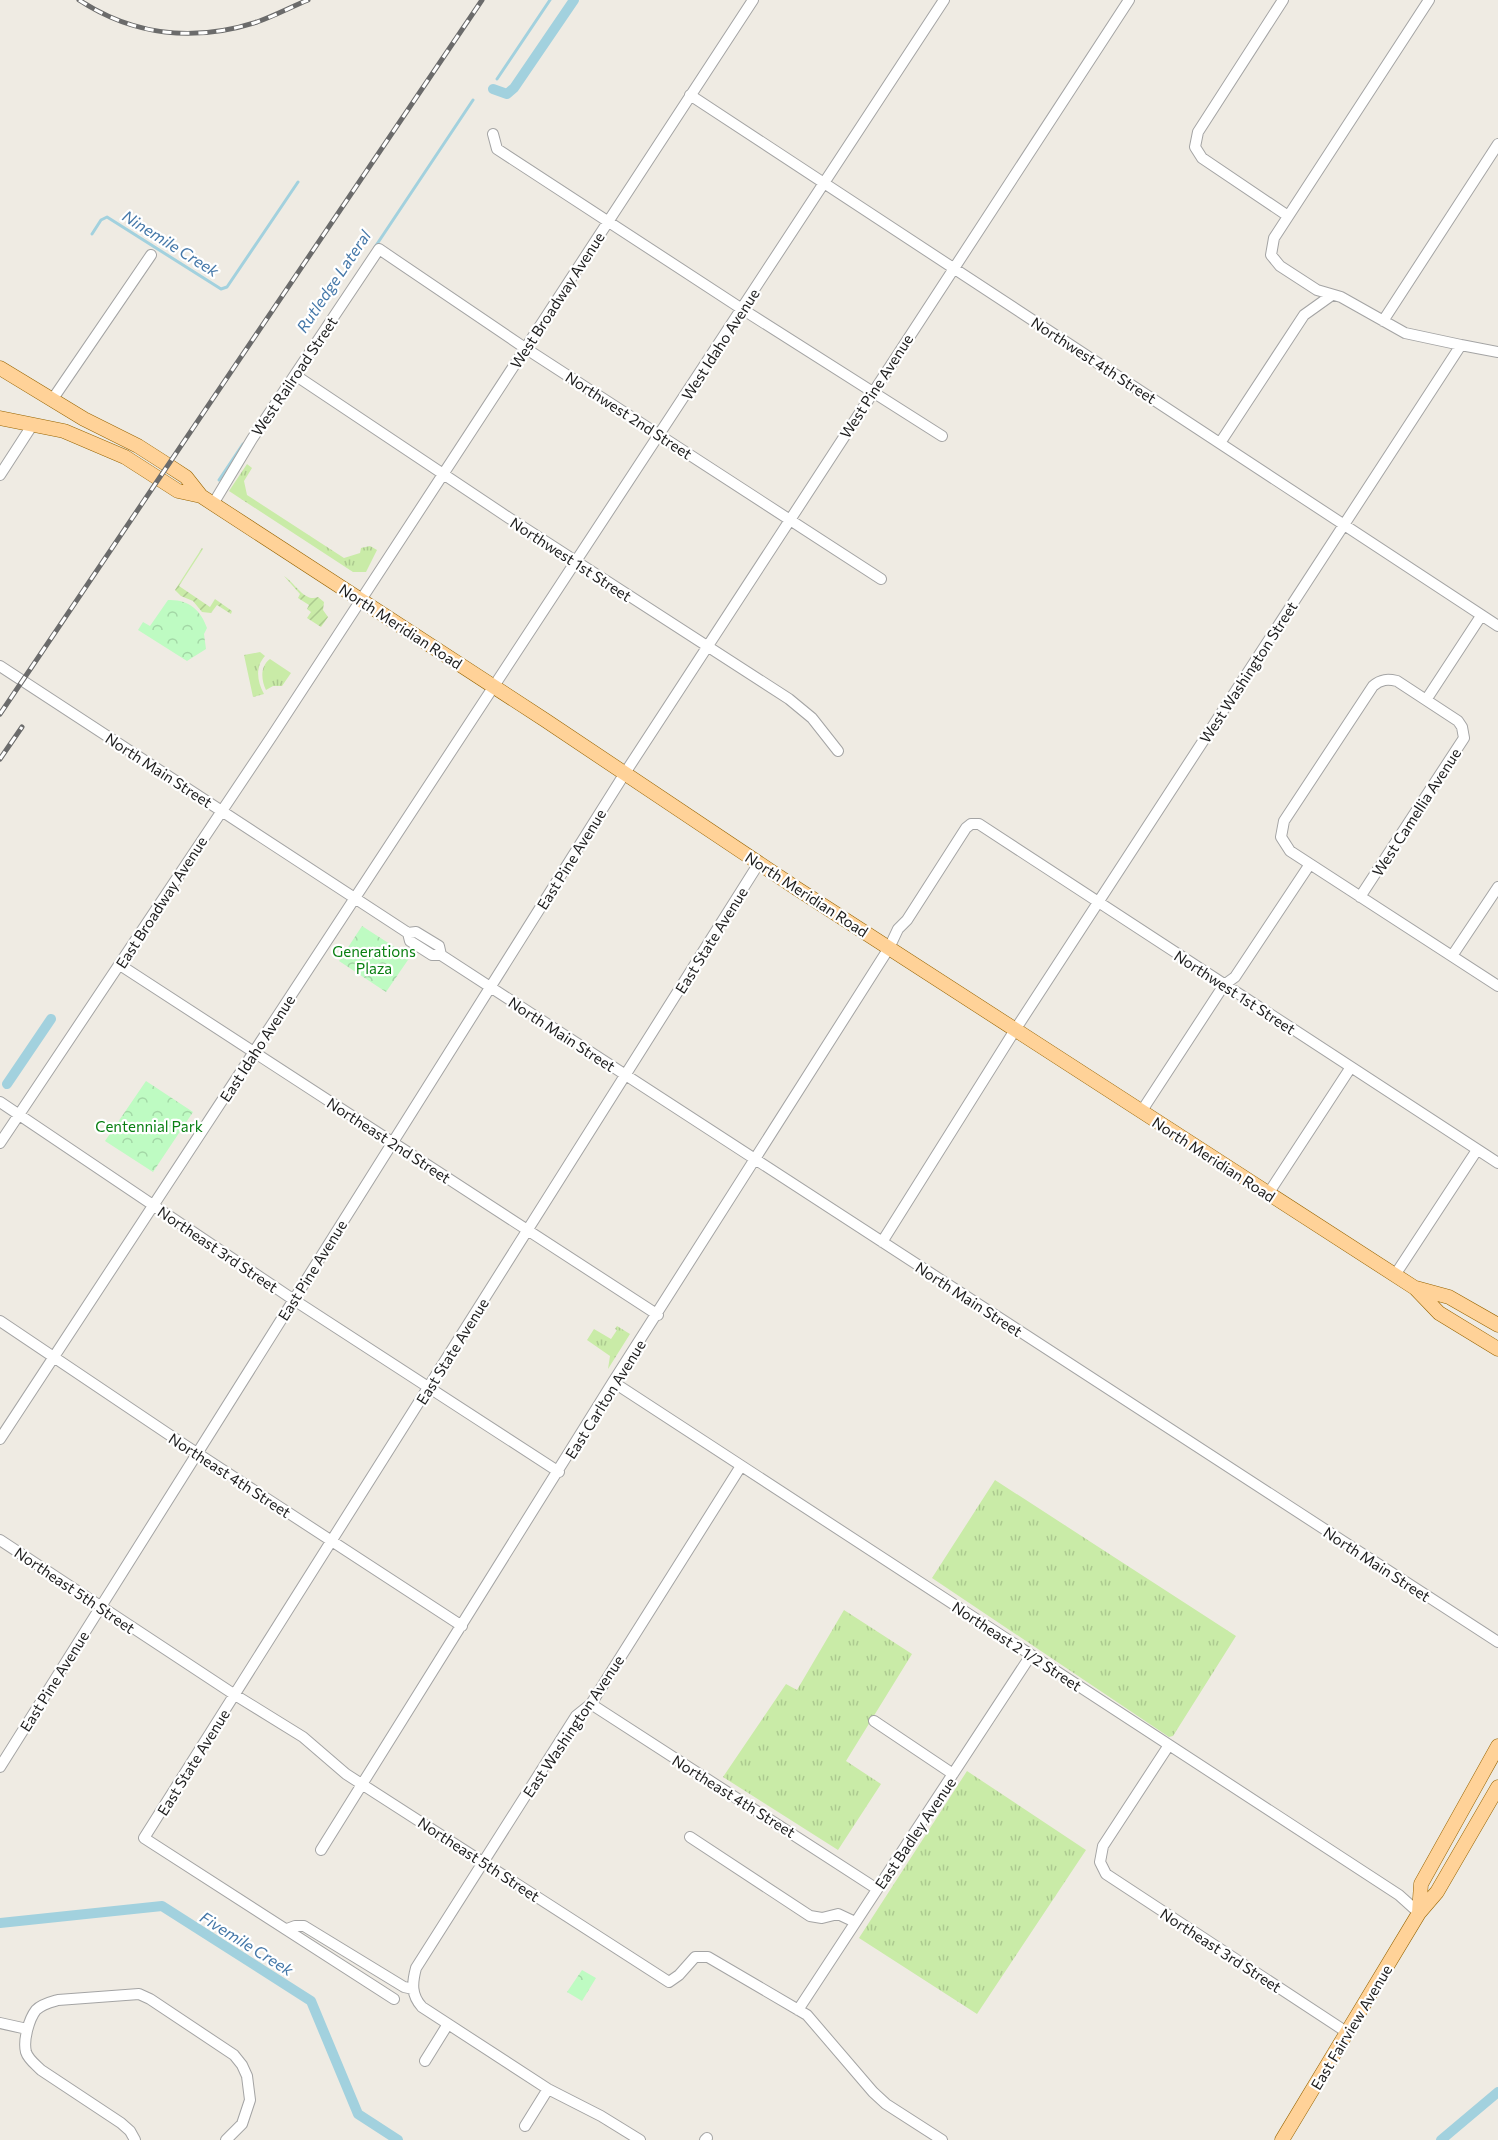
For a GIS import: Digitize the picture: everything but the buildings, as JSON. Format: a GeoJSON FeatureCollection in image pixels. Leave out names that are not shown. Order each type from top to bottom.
{"type":"FeatureCollection","features":[{"type":"Feature","properties":{"kind":"main road","name":"North Meridian Road"},"geometry":{"type":"LineString","coordinates":[[0,368],[52,400],[138,446],[186,477],[207,500],[889,948],[1415,1288],[1439,1313],[1498,1349]]}},
{"type":"Feature","properties":{"kind":"main road","name":"North Meridian Road"},"geometry":{"type":"LineString","coordinates":[[0,418],[64,431],[102,446],[125,457],[178,491],[207,500]]}},
{"type":"Feature","properties":{"kind":"main road","name":"North Meridian Road"},"geometry":{"type":"LineString","coordinates":[[1415,1288],[1449,1297],[1498,1325]]}},
{"type":"Feature","properties":{"kind":"main road","name":"East Fairview Avenue"},"geometry":{"type":"LineString","coordinates":[[1419,1913],[1421,1884],[1498,1746]]}},
{"type":"Feature","properties":{"kind":"main road","name":"East Fairview Avenue"},"geometry":{"type":"LineString","coordinates":[[1282,2140],[1419,1913],[1437,1892],[1498,1787]]}},
{"type":"Feature","properties":{"kind":"street","name":"West Broadway Avenue"},"geometry":{"type":"LineString","coordinates":[[361,600],[753,0]]}},
{"type":"Feature","properties":{"kind":"street","name":"West Idaho Avenue"},"geometry":{"type":"LineString","coordinates":[[494,687],[944,0]]}},
{"type":"Feature","properties":{"kind":"street","name":"West Pine Avenue"},"geometry":{"type":"LineString","coordinates":[[625,773],[1129,0]]}},
{"type":"Feature","properties":{"kind":"street"},"geometry":{"type":"LineString","coordinates":[[1283,0],[1198,132],[1195,147],[1202,158],[1288,216]]}},
{"type":"Feature","properties":{"kind":"street"},"geometry":{"type":"LineString","coordinates":[[1429,0],[1274,238],[1271,255],[1280,266],[1317,290],[1357,305],[1405,333],[1498,352]]}},
{"type":"Feature","properties":{"kind":"street","name":"Northwest 4th Street"},"geometry":{"type":"LineString","coordinates":[[690,95],[1498,626]]}},
{"type":"Feature","properties":{"kind":"street"},"geometry":{"type":"LineString","coordinates":[[493,134],[497,149],[942,436]]}},
{"type":"Feature","properties":{"kind":"street"},"geometry":{"type":"LineString","coordinates":[[1383,321],[1498,144]]}},
{"type":"Feature","properties":{"kind":"street","name":"Northwest 2nd Street"},"geometry":{"type":"LineString","coordinates":[[379,249],[525,348],[881,579]]}},
{"type":"Feature","properties":{"kind":"street","name":"West Railroad Street"},"geometry":{"type":"LineString","coordinates":[[207,500],[252,439],[379,249]]}},
{"type":"Feature","properties":{"kind":"street"},"geometry":{"type":"LineString","coordinates":[[52,400],[151,255]]}},
{"type":"Feature","properties":{"kind":"street"},"geometry":{"type":"LineString","coordinates":[[1220,443],[1304,315],[1332,295]]}},
{"type":"Feature","properties":{"kind":"street","name":"West Washington Street"},"geometry":{"type":"LineString","coordinates":[[1015,1030],[1461,345]]}},
{"type":"Feature","properties":{"kind":"street","name":"Northwest 1st Street"},"geometry":{"type":"LineString","coordinates":[[295,375],[706,647],[789,699],[812,718],[838,751]]}},
{"type":"Feature","properties":{"kind":"street"},"geometry":{"type":"LineString","coordinates":[[0,475],[33,424]]}},
{"type":"Feature","properties":{"kind":"street","name":"East Broadway Avenue"},"geometry":{"type":"LineString","coordinates":[[0,1143],[361,600]]}},
{"type":"Feature","properties":{"kind":"street"},"geometry":{"type":"LineString","coordinates":[[1481,616],[1426,700],[1397,681],[1383,680],[1373,686],[1284,821],[1281,837],[1290,851],[1498,986]]}},
{"type":"Feature","properties":{"kind":"street","name":"North Main Street"},"geometry":{"type":"LineString","coordinates":[[0,666],[408,933],[416,932],[438,946],[441,955],[1498,1642]]}},
{"type":"Feature","properties":{"kind":"street","name":"East Idaho Avenue"},"geometry":{"type":"LineString","coordinates":[[0,1439],[494,687]]}},
{"type":"Feature","properties":{"kind":"street","name":"West Camellia Avenue"},"geometry":{"type":"LineString","coordinates":[[1360,897],[1464,738],[1458,721],[1426,700]]}},
{"type":"Feature","properties":{"kind":"street","name":"East Pine Avenue"},"geometry":{"type":"LineString","coordinates":[[0,1767],[625,773]]}},
{"type":"Feature","properties":{"kind":"street","name":"Northwest 1st Street"},"geometry":{"type":"LineString","coordinates":[[971,824],[978,824],[1498,1163]]}},
{"type":"Feature","properties":{"kind":"street","name":"East Carlton Avenue"},"geometry":{"type":"LineString","coordinates":[[321,1850],[559,1472],[613,1382],[658,1315],[889,948],[898,929],[907,920],[966,828],[971,824]]}},
{"type":"Feature","properties":{"kind":"street","name":"East State Avenue"},"geometry":{"type":"LineString","coordinates":[[287,1929],[144,1838],[759,863]]}},
{"type":"Feature","properties":{"kind":"street"},"geometry":{"type":"LineString","coordinates":[[1141,1112],[1224,984],[1235,977],[1310,864]]}},
{"type":"Feature","properties":{"kind":"street"},"geometry":{"type":"LineString","coordinates":[[1452,957],[1498,886]]}},
{"type":"Feature","properties":{"kind":"street","name":"Northeast 2nd Street"},"geometry":{"type":"LineString","coordinates":[[120,965],[658,1315]]}},
{"type":"Feature","properties":{"kind":"street"},"geometry":{"type":"LineString","coordinates":[[882,1242],[1015,1030]]}},
{"type":"Feature","properties":{"kind":"street"},"geometry":{"type":"LineString","coordinates":[[1268,1194],[1351,1067]]}},
{"type":"Feature","properties":{"kind":"street","name":"Northeast 3rd Street"},"geometry":{"type":"LineString","coordinates":[[0,1102],[294,1300],[559,1472]]}},
{"type":"Feature","properties":{"kind":"street"},"geometry":{"type":"LineString","coordinates":[[1395,1275],[1477,1150]]}},
{"type":"Feature","properties":{"kind":"street","name":"Northeast 4th Street"},"geometry":{"type":"LineString","coordinates":[[0,1320],[197,1454],[462,1626]]}},
{"type":"Feature","properties":{"kind":"street","name":"Northeast 2 1/2 Street"},"geometry":{"type":"LineString","coordinates":[[613,1382],[1399,1895],[1419,1913]]}},
{"type":"Feature","properties":{"kind":"street","name":"East Washington Avenue"},"geometry":{"type":"LineString","coordinates":[[413,1989],[416,1968],[576,1716],[591,1704],[741,1466]]}},
{"type":"Feature","properties":{"kind":"street","name":"Northeast 5th Street"},"geometry":{"type":"LineString","coordinates":[[0,1540],[235,1695],[303,1737],[346,1773],[669,1982],[679,1976],[694,1958],[708,1957],[807,2015],[873,2092],[886,2104],[942,2140]]}},
{"type":"Feature","properties":{"kind":"street","name":"East Badley Avenue"},"geometry":{"type":"LineString","coordinates":[[798,2010],[1031,1655]]}},
{"type":"Feature","properties":{"kind":"street","name":"Northeast 4th Street"},"geometry":{"type":"LineString","coordinates":[[591,1704],[877,1889]]}},
{"type":"Feature","properties":{"kind":"street"},"geometry":{"type":"LineString","coordinates":[[874,1721],[953,1774]]}},
{"type":"Feature","properties":{"kind":"street","name":"Northeast 3rd Street"},"geometry":{"type":"LineString","coordinates":[[1169,1745],[1102,1846],[1100,1862],[1106,1874],[1348,2033]]}},
{"type":"Feature","properties":{"kind":"street"},"geometry":{"type":"LineString","coordinates":[[690,1837],[810,1916],[822,1918],[838,1914],[855,1922]]}},
{"type":"Feature","properties":{"kind":"street"},"geometry":{"type":"LineString","coordinates":[[287,1929],[304,1926],[404,1987],[413,1989],[422,2007],[448,2025],[548,2089],[601,2116],[640,2140]]}},
{"type":"Feature","properties":{"kind":"street"},"geometry":{"type":"LineString","coordinates":[[287,1929],[394,1999]]}},
{"type":"Feature","properties":{"kind":"street"},"geometry":{"type":"LineString","coordinates":[[135,2140],[130,2131],[121,2123],[32,2062],[26,2052],[27,2029],[36,2010],[47,2003],[58,2000],[139,1994],[234,2055],[242,2064],[247,2076],[250,2100],[248,2112],[242,2124],[226,2140]]}},
{"type":"Feature","properties":{"kind":"street"},"geometry":{"type":"LineString","coordinates":[[0,2023],[27,2029]]}},
{"type":"Feature","properties":{"kind":"street"},"geometry":{"type":"LineString","coordinates":[[425,2061],[448,2025]]}},
{"type":"Feature","properties":{"kind":"street"},"geometry":{"type":"LineString","coordinates":[[525,2126],[548,2089]]}},
{"type":"Feature","properties":{"kind":"green space"},"geometry":{"type":"Polygon","coordinates":[[[247,464],[252,468],[244,481],[247,495],[344,558],[360,553],[361,548],[370,546],[377,550],[366,572],[353,572],[229,491],[247,464]]]}},
{"type":"Feature","properties":{"kind":"green space"},"geometry":{"type":"Polygon","coordinates":[[[202,548],[179,586],[210,607],[215,599],[232,611],[231,614],[217,605],[211,613],[202,612],[193,601],[181,596],[175,590],[202,548]]]}},
{"type":"Feature","properties":{"kind":"green space"},"geometry":{"type":"Polygon","coordinates":[[[284,576],[304,595],[318,597],[324,602],[323,610],[328,617],[321,627],[307,618],[311,612],[307,609],[309,605],[298,598],[300,594],[284,576]]]}},
{"type":"Feature","properties":{"kind":"green space"},"geometry":{"type":"Polygon","coordinates":[[[168,600],[182,601],[193,607],[207,628],[204,634],[206,649],[187,661],[138,630],[143,622],[150,626],[168,600]]]}},
{"type":"Feature","properties":{"kind":"green space"},"geometry":{"type":"Polygon","coordinates":[[[260,652],[265,656],[258,674],[264,694],[253,697],[244,655],[260,652]]]}},
{"type":"Feature","properties":{"kind":"green space"},"geometry":{"type":"Polygon","coordinates":[[[270,659],[291,673],[282,686],[273,686],[266,690],[262,673],[264,665],[270,659]]]}},
{"type":"Feature","properties":{"kind":"green space","name":"Generations Plaza"},"geometry":{"type":"Polygon","coordinates":[[[362,926],[410,957],[386,992],[339,961],[362,926]]]}},
{"type":"Feature","properties":{"kind":"green space","name":"Centennial Park"},"geometry":{"type":"Polygon","coordinates":[[[146,1081],[193,1112],[153,1172],[105,1141],[146,1081]]]}},
{"type":"Feature","properties":{"kind":"green space"},"geometry":{"type":"Polygon","coordinates":[[[617,1326],[630,1334],[608,1369],[610,1356],[587,1340],[594,1329],[611,1339],[617,1326]]]}},
{"type":"Feature","properties":{"kind":"green space"},"geometry":{"type":"Polygon","coordinates":[[[995,1480],[1236,1636],[1173,1736],[1169,1737],[932,1578],[995,1480]]]}},
{"type":"Feature","properties":{"kind":"green space"},"geometry":{"type":"Polygon","coordinates":[[[844,1610],[912,1654],[846,1761],[881,1784],[838,1850],[723,1777],[786,1684],[797,1690],[844,1610]]]}},
{"type":"Feature","properties":{"kind":"green space"},"geometry":{"type":"Polygon","coordinates":[[[967,1771],[1086,1850],[977,2014],[859,1938],[967,1771]]]}},
{"type":"Feature","properties":{"kind":"green space"},"geometry":{"type":"Polygon","coordinates":[[[582,1970],[596,1978],[582,2001],[567,1992],[582,1970]]]}},
{"type":"Feature","properties":{"kind":"waterway","name":"Ninemile Creek"},"geometry":{"type":"LineString","coordinates":[[497,79],[550,0]]}},
{"type":"Feature","properties":{"kind":"waterway","name":"Rutledge Lateral"},"geometry":{"type":"LineString","coordinates":[[493,89],[507,94],[514,88],[574,0]]}},
{"type":"Feature","properties":{"kind":"waterway","name":"Rutledge Lateral"},"geometry":{"type":"LineString","coordinates":[[375,247],[473,100]]}},
{"type":"Feature","properties":{"kind":"waterway","name":"Ninemile Creek"},"geometry":{"type":"LineString","coordinates":[[92,234],[101,220],[107,217],[221,289],[227,287],[298,182]]}},
{"type":"Feature","properties":{"kind":"waterway","name":"Rutledge Lateral"},"geometry":{"type":"LineString","coordinates":[[219,480],[243,444]]}},
{"type":"Feature","properties":{"kind":"waterway"},"geometry":{"type":"LineString","coordinates":[[7,1084],[51,1019]]}},
{"type":"Feature","properties":{"kind":"waterway","name":"Fivemile Creek"},"geometry":{"type":"LineString","coordinates":[[0,1923],[162,1906],[311,2001],[358,2114],[398,2140]]}},
{"type":"Feature","properties":{"kind":"waterway","name":"Fivemile Creek"},"geometry":{"type":"LineString","coordinates":[[1441,2140],[1498,2092]]}},
{"type":"Feature","properties":{"kind":"railway"},"geometry":{"type":"LineString","coordinates":[[79,0],[100,12],[143,28],[188,33],[211,32],[257,22],[308,0]]}},
{"type":"Feature","properties":{"kind":"railway"},"geometry":{"type":"LineString","coordinates":[[0,714],[482,0]]}},
{"type":"Feature","properties":{"kind":"railway"},"geometry":{"type":"LineString","coordinates":[[0,759],[22,727]]}}]}
